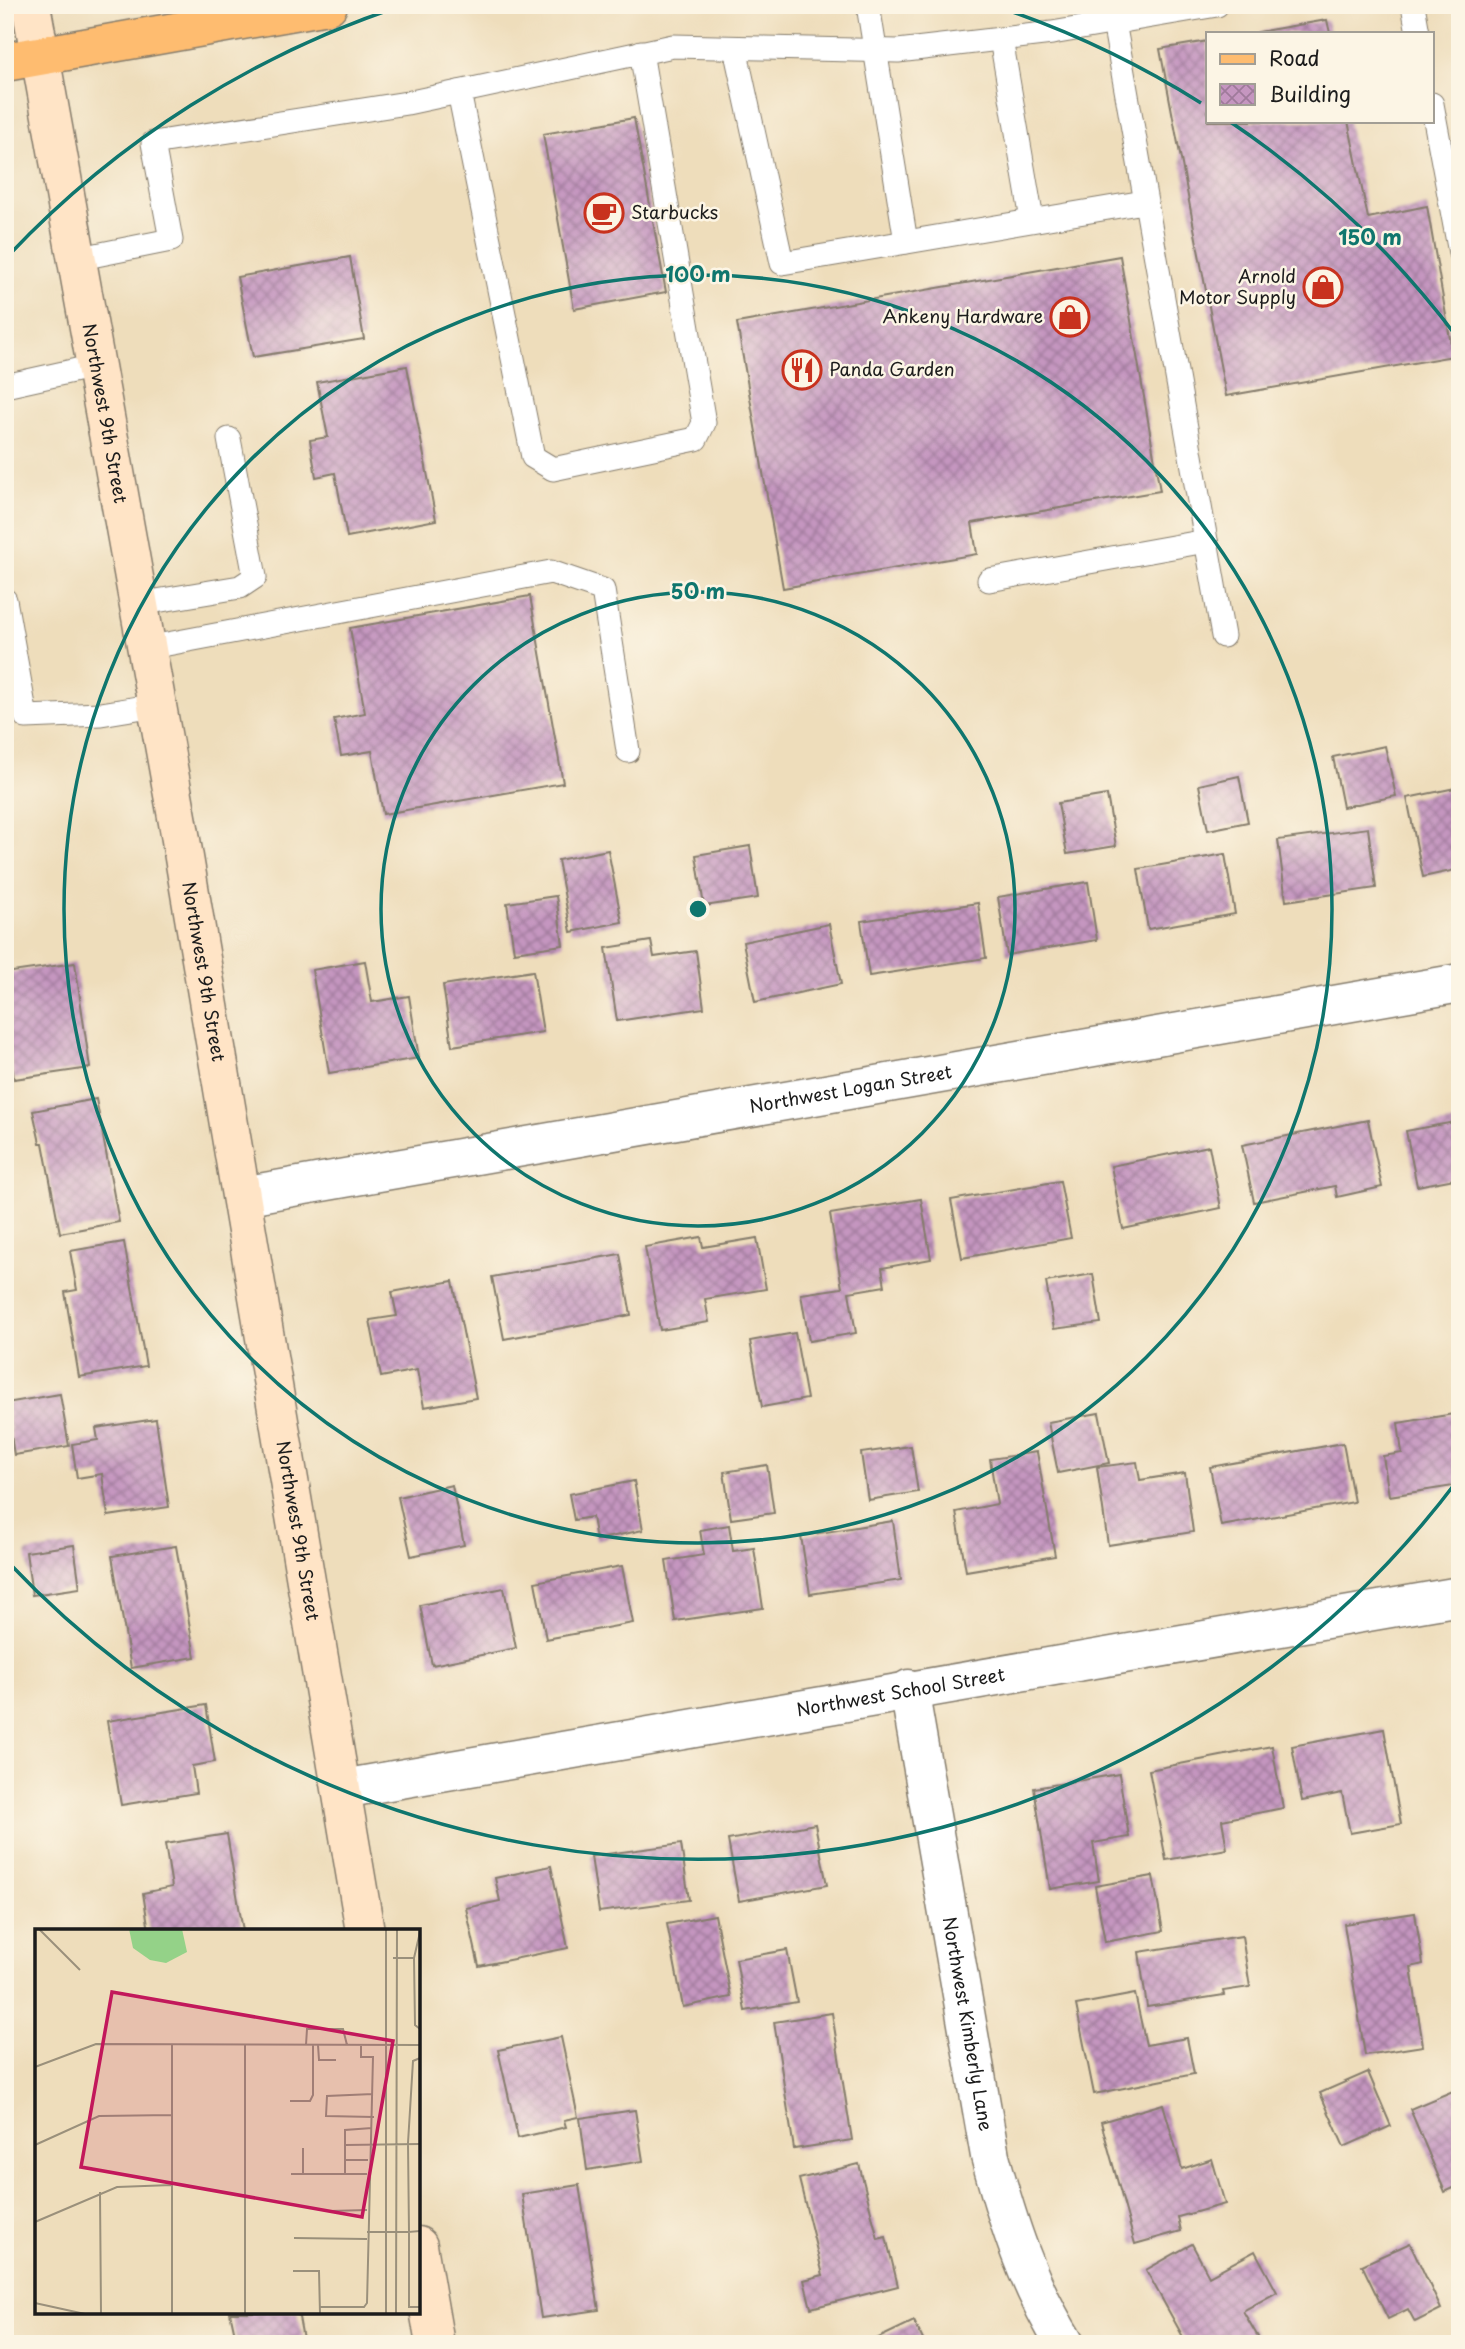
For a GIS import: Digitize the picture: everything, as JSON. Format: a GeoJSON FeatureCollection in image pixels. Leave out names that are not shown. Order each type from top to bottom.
{"type":"FeatureCollection","features":[{"type":"Feature","properties":{"kind":"main road"},"geometry":{"type":"LineString","coordinates":[[22,59],[328,5]]}},
{"type":"Feature","properties":{"kind":"street","name":"Northwest 9th Street"},"geometry":{"type":"LineString","coordinates":[[31,9],[22,59],[76,259],[242,1196],[365,1929]]}},
{"type":"Feature","properties":{"kind":"street","name":"Northwest Logan Street"},"geometry":{"type":"LineString","coordinates":[[242,1196],[1460,983]]}},
{"type":"Feature","properties":{"kind":"street","name":"Northwest School Street"},"geometry":{"type":"LineString","coordinates":[[342,1790],[1460,1595]]}},
{"type":"Feature","properties":{"kind":"street","name":"Northwest Kimberly Lane"},"geometry":{"type":"LineString","coordinates":[[909,1689],[990,2156],[1008,2223],[1028,2277],[1065,2344]]}},
{"type":"Feature","properties":{"kind":"street"},"geometry":{"type":"LineString","coordinates":[[420,2258],[435,2344]]}},
{"type":"Feature","properties":{"kind":"lane"},"geometry":{"type":"LineString","coordinates":[[868,5],[906,242]]}},
{"type":"Feature","properties":{"kind":"lane"},"geometry":{"type":"LineString","coordinates":[[76,259],[171,240],[153,143],[459,92],[673,46],[876,51],[1001,39],[1217,5]]}},
{"type":"Feature","properties":{"kind":"lane"},"geometry":{"type":"LineString","coordinates":[[1413,5],[1418,32]]}},
{"type":"Feature","properties":{"kind":"lane"},"geometry":{"type":"LineString","coordinates":[[1114,22],[1223,636]]}},
{"type":"Feature","properties":{"kind":"lane"},"geometry":{"type":"LineString","coordinates":[[1001,39],[1032,220]]}},
{"type":"Feature","properties":{"kind":"lane"},"geometry":{"type":"LineString","coordinates":[[735,48],[782,263],[1144,202]]}},
{"type":"Feature","properties":{"kind":"lane"},"geometry":{"type":"LineString","coordinates":[[459,92],[533,457],[553,469],[696,439],[704,423],[641,52]]}},
{"type":"Feature","properties":{"kind":"lane"},"geometry":{"type":"LineString","coordinates":[[1434,115],[1460,253]]}},
{"type":"Feature","properties":{"kind":"lane"},"geometry":{"type":"LineString","coordinates":[[5,386],[95,366]]}},
{"type":"Feature","properties":{"kind":"lane"},"geometry":{"type":"LineString","coordinates":[[138,604],[240,587],[255,578],[229,439]]}},
{"type":"Feature","properties":{"kind":"lane"},"geometry":{"type":"LineString","coordinates":[[989,580],[1206,541]]}},
{"type":"Feature","properties":{"kind":"lane"},"geometry":{"type":"LineString","coordinates":[[146,648],[551,572],[603,590],[628,751]]}},
{"type":"Feature","properties":{"kind":"lane"},"geometry":{"type":"LineString","coordinates":[[5,600],[26,717],[101,714],[156,705]]}},
{"type":"Feature","properties":{"kind":"building"},"geometry":{"type":"Polygon","coordinates":[[[1327,20],[1330,32],[1258,32],[1327,20]]]}},
{"type":"Feature","properties":{"kind":"building","name":"Arnold Motor Supply"},"geometry":{"type":"Polygon","coordinates":[[[1206,41],[1206,122],[1348,122],[1368,218],[1427,206],[1453,356],[1226,396],[1160,49],[1206,41]]]}},
{"type":"Feature","properties":{"kind":"building","name":"Starbucks"},"geometry":{"type":"Polygon","coordinates":[[[634,118],[666,292],[574,309],[543,134],[634,118]]]}},
{"type":"Feature","properties":{"kind":"building"},"geometry":{"type":"Polygon","coordinates":[[[1120,256],[1160,491],[972,523],[977,554],[783,588],[737,323],[1120,256]]]}},
{"type":"Feature","properties":{"kind":"building"},"geometry":{"type":"Polygon","coordinates":[[[350,257],[364,339],[253,357],[237,277],[350,257]]]}},
{"type":"Feature","properties":{"kind":"building"},"geometry":{"type":"Polygon","coordinates":[[[407,366],[436,520],[347,537],[335,473],[316,477],[310,440],[328,437],[317,382],[407,366]]]}},
{"type":"Feature","properties":{"kind":"building"},"geometry":{"type":"Polygon","coordinates":[[[530,596],[563,783],[383,814],[372,751],[341,756],[334,719],[365,713],[350,628],[530,596]]]}},
{"type":"Feature","properties":{"kind":"building"},"geometry":{"type":"Polygon","coordinates":[[[1385,746],[1396,796],[1343,807],[1333,757],[1385,746]]]}},
{"type":"Feature","properties":{"kind":"building"},"geometry":{"type":"Polygon","coordinates":[[[1239,776],[1248,822],[1208,830],[1199,785],[1239,776]]]}},
{"type":"Feature","properties":{"kind":"building"},"geometry":{"type":"Polygon","coordinates":[[[1460,787],[1460,869],[1423,877],[1407,798],[1460,787]]]}},
{"type":"Feature","properties":{"kind":"building"},"geometry":{"type":"Polygon","coordinates":[[[1107,795],[1116,846],[1067,854],[1058,803],[1107,795]]]}},
{"type":"Feature","properties":{"kind":"building"},"geometry":{"type":"Polygon","coordinates":[[[1368,828],[1376,888],[1286,901],[1278,840],[1368,828]]]}},
{"type":"Feature","properties":{"kind":"building"},"geometry":{"type":"Polygon","coordinates":[[[750,846],[758,898],[704,906],[696,855],[750,846]]]}},
{"type":"Feature","properties":{"kind":"building"},"geometry":{"type":"Polygon","coordinates":[[[608,850],[622,922],[571,932],[558,860],[608,850]]]}},
{"type":"Feature","properties":{"kind":"building"},"geometry":{"type":"Polygon","coordinates":[[[1225,854],[1235,914],[1148,929],[1138,869],[1225,854]]]}},
{"type":"Feature","properties":{"kind":"building"},"geometry":{"type":"Polygon","coordinates":[[[1088,882],[1097,940],[1007,955],[998,897],[1088,882]]]}},
{"type":"Feature","properties":{"kind":"building"},"geometry":{"type":"Polygon","coordinates":[[[556,896],[563,945],[514,952],[507,903],[556,896]]]}},
{"type":"Feature","properties":{"kind":"building"},"geometry":{"type":"Polygon","coordinates":[[[978,903],[986,958],[869,976],[861,921],[978,903]]]}},
{"type":"Feature","properties":{"kind":"building"},"geometry":{"type":"Polygon","coordinates":[[[829,924],[841,984],[755,1002],[743,942],[829,924]]]}},
{"type":"Feature","properties":{"kind":"building"},"geometry":{"type":"Polygon","coordinates":[[[651,941],[654,957],[696,951],[704,1008],[617,1021],[606,948],[651,941]]]}},
{"type":"Feature","properties":{"kind":"building"},"geometry":{"type":"Polygon","coordinates":[[[365,961],[372,1002],[409,996],[419,1058],[329,1073],[312,970],[365,961]]]}},
{"type":"Feature","properties":{"kind":"building"},"geometry":{"type":"Polygon","coordinates":[[[75,963],[90,1068],[14,1079],[5,1024],[5,973],[75,963]]]}},
{"type":"Feature","properties":{"kind":"building"},"geometry":{"type":"Polygon","coordinates":[[[533,971],[543,1032],[452,1046],[443,985],[533,971]]]}},
{"type":"Feature","properties":{"kind":"building"},"geometry":{"type":"Polygon","coordinates":[[[96,1099],[119,1222],[60,1233],[43,1143],[40,1143],[33,1111],[96,1099]]]}},
{"type":"Feature","properties":{"kind":"building"},"geometry":{"type":"Polygon","coordinates":[[[1368,1120],[1382,1187],[1337,1197],[1335,1186],[1254,1202],[1242,1145],[1368,1120]]]}},
{"type":"Feature","properties":{"kind":"building"},"geometry":{"type":"Polygon","coordinates":[[[1460,1121],[1460,1178],[1417,1186],[1406,1131],[1460,1121]]]}},
{"type":"Feature","properties":{"kind":"building"},"geometry":{"type":"Polygon","coordinates":[[[1209,1146],[1221,1208],[1123,1229],[1111,1166],[1209,1146]]]}},
{"type":"Feature","properties":{"kind":"building"},"geometry":{"type":"Polygon","coordinates":[[[1060,1181],[1071,1238],[962,1258],[951,1200],[1060,1181]]]}},
{"type":"Feature","properties":{"kind":"building"},"geometry":{"type":"Polygon","coordinates":[[[921,1199],[931,1259],[882,1268],[885,1286],[849,1292],[856,1333],[809,1341],[801,1294],[842,1288],[830,1214],[921,1199]]]}},
{"type":"Feature","properties":{"kind":"building"},"geometry":{"type":"Polygon","coordinates":[[[701,1237],[703,1247],[757,1238],[766,1289],[705,1299],[709,1322],[660,1330],[645,1247],[701,1237]]]}},
{"type":"Feature","properties":{"kind":"building"},"geometry":{"type":"Polygon","coordinates":[[[124,1242],[146,1366],[79,1377],[65,1292],[77,1290],[70,1251],[124,1242]]]}},
{"type":"Feature","properties":{"kind":"building"},"geometry":{"type":"Polygon","coordinates":[[[620,1254],[631,1315],[504,1339],[492,1277],[620,1254]]]}},
{"type":"Feature","properties":{"kind":"building"},"geometry":{"type":"Polygon","coordinates":[[[1093,1274],[1101,1323],[1054,1329],[1046,1282],[1093,1274]]]}},
{"type":"Feature","properties":{"kind":"building"},"geometry":{"type":"Polygon","coordinates":[[[453,1281],[476,1398],[424,1407],[417,1370],[381,1377],[370,1320],[397,1316],[392,1292],[453,1281]]]}},
{"type":"Feature","properties":{"kind":"building"},"geometry":{"type":"Polygon","coordinates":[[[795,1333],[807,1399],[762,1407],[750,1341],[795,1333]]]}},
{"type":"Feature","properties":{"kind":"building"},"geometry":{"type":"Polygon","coordinates":[[[60,1394],[69,1446],[14,1455],[6,1403],[60,1394]]]}},
{"type":"Feature","properties":{"kind":"building"},"geometry":{"type":"Polygon","coordinates":[[[1099,1413],[1109,1463],[1058,1473],[1048,1422],[1099,1413]]]}},
{"type":"Feature","properties":{"kind":"building"},"geometry":{"type":"Polygon","coordinates":[[[1460,1413],[1460,1485],[1389,1496],[1383,1456],[1402,1453],[1398,1423],[1460,1413]]]}},
{"type":"Feature","properties":{"kind":"building"},"geometry":{"type":"Polygon","coordinates":[[[156,1419],[169,1507],[108,1516],[102,1474],[77,1478],[72,1444],[98,1440],[96,1428],[156,1419]]]}},
{"type":"Feature","properties":{"kind":"building"},"geometry":{"type":"Polygon","coordinates":[[[1343,1443],[1354,1502],[1221,1526],[1210,1467],[1343,1443]]]}},
{"type":"Feature","properties":{"kind":"building"},"geometry":{"type":"Polygon","coordinates":[[[911,1446],[918,1492],[868,1500],[861,1453],[911,1446]]]}},
{"type":"Feature","properties":{"kind":"building"},"geometry":{"type":"Polygon","coordinates":[[[1037,1452],[1055,1556],[966,1571],[956,1512],[997,1504],[990,1459],[1037,1452]]]}},
{"type":"Feature","properties":{"kind":"building"},"geometry":{"type":"Polygon","coordinates":[[[1137,1462],[1140,1480],[1185,1473],[1193,1532],[1108,1545],[1097,1467],[1137,1462]]]}},
{"type":"Feature","properties":{"kind":"building"},"geometry":{"type":"Polygon","coordinates":[[[767,1465],[774,1513],[731,1519],[724,1472],[767,1465]]]}},
{"type":"Feature","properties":{"kind":"building"},"geometry":{"type":"Polygon","coordinates":[[[634,1481],[643,1530],[596,1540],[592,1517],[574,1520],[569,1494],[634,1481]]]}},
{"type":"Feature","properties":{"kind":"building"},"geometry":{"type":"Polygon","coordinates":[[[452,1485],[464,1545],[411,1556],[398,1497],[452,1485]]]}},
{"type":"Feature","properties":{"kind":"building"},"geometry":{"type":"Polygon","coordinates":[[[893,1521],[901,1580],[810,1594],[801,1536],[893,1521]]]}},
{"type":"Feature","properties":{"kind":"building"},"geometry":{"type":"Polygon","coordinates":[[[729,1525],[733,1551],[754,1548],[763,1608],[675,1621],[666,1561],[704,1555],[700,1530],[729,1525]]]}},
{"type":"Feature","properties":{"kind":"building"},"geometry":{"type":"Polygon","coordinates":[[[74,1545],[80,1588],[32,1595],[26,1552],[74,1545]]]}},
{"type":"Feature","properties":{"kind":"building"},"geometry":{"type":"Polygon","coordinates":[[[176,1546],[195,1657],[131,1668],[112,1556],[176,1546]]]}},
{"type":"Feature","properties":{"kind":"building"},"geometry":{"type":"Polygon","coordinates":[[[622,1566],[633,1623],[546,1639],[535,1582],[622,1566]]]}},
{"type":"Feature","properties":{"kind":"building"},"geometry":{"type":"Polygon","coordinates":[[[504,1588],[516,1648],[432,1665],[420,1605],[504,1588]]]}},
{"type":"Feature","properties":{"kind":"building"},"geometry":{"type":"Polygon","coordinates":[[[206,1705],[215,1762],[192,1766],[196,1793],[121,1805],[107,1721],[206,1705]]]}},
{"type":"Feature","properties":{"kind":"building"},"geometry":{"type":"Polygon","coordinates":[[[1384,1729],[1401,1824],[1350,1833],[1342,1793],[1302,1801],[1292,1746],[1384,1729]]]}},
{"type":"Feature","properties":{"kind":"building"},"geometry":{"type":"Polygon","coordinates":[[[1272,1746],[1283,1808],[1222,1820],[1227,1849],[1166,1860],[1149,1770],[1272,1746]]]}},
{"type":"Feature","properties":{"kind":"building"},"geometry":{"type":"Polygon","coordinates":[[[1119,1774],[1129,1837],[1093,1843],[1099,1881],[1050,1889],[1034,1788],[1119,1774]]]}},
{"type":"Feature","properties":{"kind":"building"},"geometry":{"type":"Polygon","coordinates":[[[815,1824],[827,1885],[739,1901],[728,1840],[815,1824]]]}},
{"type":"Feature","properties":{"kind":"building"},"geometry":{"type":"Polygon","coordinates":[[[227,1834],[243,1929],[149,1929],[143,1893],[172,1887],[165,1844],[227,1834]]]}},
{"type":"Feature","properties":{"kind":"building"},"geometry":{"type":"Polygon","coordinates":[[[681,1844],[689,1900],[599,1912],[591,1856],[681,1844]]]}},
{"type":"Feature","properties":{"kind":"building"},"geometry":{"type":"Polygon","coordinates":[[[551,1866],[568,1948],[479,1966],[466,1908],[500,1901],[495,1878],[551,1866]]]}},
{"type":"Feature","properties":{"kind":"building"},"geometry":{"type":"Polygon","coordinates":[[[1153,1876],[1163,1931],[1105,1942],[1095,1886],[1153,1876]]]}},
{"type":"Feature","properties":{"kind":"building"},"geometry":{"type":"Polygon","coordinates":[[[1415,1913],[1423,1964],[1411,1967],[1423,2046],[1365,2055],[1344,1924],[1415,1913]]]}},
{"type":"Feature","properties":{"kind":"building"},"geometry":{"type":"Polygon","coordinates":[[[715,1915],[731,1997],[683,2007],[667,1924],[715,1915]]]}},
{"type":"Feature","properties":{"kind":"building"},"geometry":{"type":"Polygon","coordinates":[[[1242,1936],[1250,1987],[1223,1991],[1224,1995],[1147,2007],[1139,1952],[1242,1936]]]}},
{"type":"Feature","properties":{"kind":"building"},"geometry":{"type":"Polygon","coordinates":[[[787,1950],[797,2002],[745,2011],[736,1959],[787,1950]]]}},
{"type":"Feature","properties":{"kind":"building"},"geometry":{"type":"Polygon","coordinates":[[[1135,1994],[1146,2045],[1187,2038],[1194,2074],[1094,2094],[1076,2005],[1135,1994]]]}},
{"type":"Feature","properties":{"kind":"building"},"geometry":{"type":"Polygon","coordinates":[[[832,2013],[852,2140],[794,2149],[774,2022],[832,2013]]]}},
{"type":"Feature","properties":{"kind":"building"},"geometry":{"type":"Polygon","coordinates":[[[561,2037],[578,2117],[564,2120],[566,2127],[518,2138],[498,2050],[561,2037]]]}},
{"type":"Feature","properties":{"kind":"building"},"geometry":{"type":"Polygon","coordinates":[[[1368,2072],[1391,2126],[1344,2147],[1320,2093],[1368,2072]]]}},
{"type":"Feature","properties":{"kind":"building"},"geometry":{"type":"Polygon","coordinates":[[[1460,2088],[1460,2185],[1445,2192],[1410,2109],[1460,2088]]]}},
{"type":"Feature","properties":{"kind":"building"},"geometry":{"type":"Polygon","coordinates":[[[1163,2104],[1182,2169],[1212,2159],[1225,2204],[1178,2217],[1181,2231],[1135,2244],[1101,2122],[1163,2104]]]}},
{"type":"Feature","properties":{"kind":"building"},"geometry":{"type":"Polygon","coordinates":[[[635,2110],[643,2161],[587,2170],[580,2118],[635,2110]]]}},
{"type":"Feature","properties":{"kind":"building"},"geometry":{"type":"Polygon","coordinates":[[[859,2164],[878,2239],[886,2237],[898,2286],[811,2308],[804,2280],[823,2275],[799,2179],[859,2164]]]}},
{"type":"Feature","properties":{"kind":"building"},"geometry":{"type":"Polygon","coordinates":[[[579,2185],[599,2310],[541,2318],[522,2194],[579,2185]]]}},
{"type":"Feature","properties":{"kind":"building"},"geometry":{"type":"Polygon","coordinates":[[[1410,2243],[1441,2309],[1415,2322],[1408,2309],[1388,2319],[1362,2265],[1410,2243]]]}},
{"type":"Feature","properties":{"kind":"building"},"geometry":{"type":"Polygon","coordinates":[[[1192,2244],[1209,2276],[1255,2251],[1277,2292],[1243,2311],[1262,2344],[1187,2344],[1146,2270],[1192,2244]]]}},
{"type":"Feature","properties":{"kind":"building"},"geometry":{"type":"Polygon","coordinates":[[[230,2314],[298,2314],[304,2344],[237,2344],[230,2314]]]}},
{"type":"Feature","properties":{"kind":"building"},"geometry":{"type":"Polygon","coordinates":[[[914,2321],[925,2344],[866,2344],[914,2321]]]}},
{"type":"Feature","properties":{"kind":"place","name":"Starbucks"},"geometry":{"type":"Point","coordinates":[604,213]}},
{"type":"Feature","properties":{"kind":"place","name":"Arnold Motor Supply"},"geometry":{"type":"Point","coordinates":[1323,287]}},
{"type":"Feature","properties":{"kind":"place","name":"Ankeny Hardware"},"geometry":{"type":"Point","coordinates":[1070,317]}},
{"type":"Feature","properties":{"kind":"place","name":"Panda Garden"},"geometry":{"type":"Point","coordinates":[802,370]}}]}
